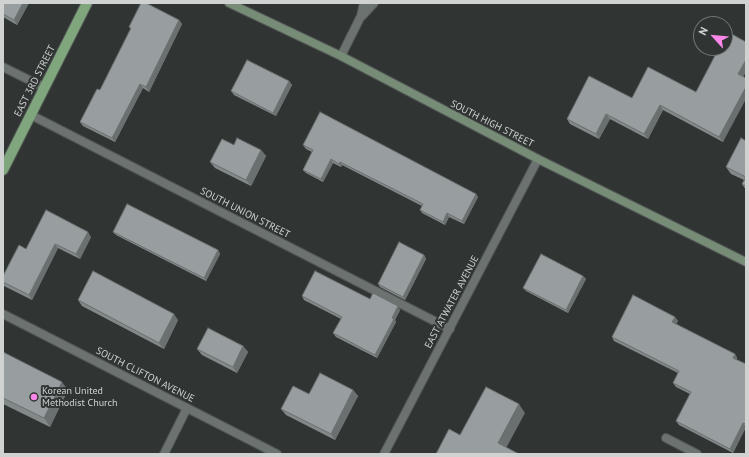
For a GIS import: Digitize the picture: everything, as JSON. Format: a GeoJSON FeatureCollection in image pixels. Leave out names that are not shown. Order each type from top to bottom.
{"type":"FeatureCollection","features":[{"type":"Feature","properties":{"kind":"main road","name":"EAST 3RD STREET"},"geometry":{"type":"LineString","coordinates":[[3,170],[88,3]]}},
{"type":"Feature","properties":{"kind":"street","name":"SOUTH HIGH STREET"},"geometry":{"type":"LineString","coordinates":[[229,3],[341,56],[538,159],[746,262]]}},
{"type":"Feature","properties":{"kind":"street"},"geometry":{"type":"LineString","coordinates":[[362,16],[364,3]]}},
{"type":"Feature","properties":{"kind":"street"},"geometry":{"type":"LineString","coordinates":[[341,56],[362,16],[374,3]]}},
{"type":"Feature","properties":{"kind":"street"},"geometry":{"type":"LineString","coordinates":[[3,67],[45,88]]}},
{"type":"Feature","properties":{"kind":"street","name":"SOUTH UNION STREET"},"geometry":{"type":"LineString","coordinates":[[31,115],[450,330]]}},
{"type":"Feature","properties":{"kind":"street","name":"EAST ATWATER AVENUE"},"geometry":{"type":"LineString","coordinates":[[384,454],[538,159]]}},
{"type":"Feature","properties":{"kind":"street","name":"SOUTH CLIFTON AVENUE"},"geometry":{"type":"LineString","coordinates":[[3,314],[277,454]]}},
{"type":"Feature","properties":{"kind":"street"},"geometry":{"type":"LineString","coordinates":[[164,454],[187,408]]}},
{"type":"Feature","properties":{"kind":"street"},"geometry":{"type":"LineString","coordinates":[[666,438],[697,454]]}},
{"type":"Feature","properties":{"kind":"building"},"geometry":{"type":"Polygon","coordinates":[[[3,3],[23,3],[14,20],[3,14],[3,3]]]}},
{"type":"Feature","properties":{"kind":"building"},"geometry":{"type":"Polygon","coordinates":[[[141,3],[146,3],[179,20],[146,87],[140,84],[112,138],[80,122],[97,89],[100,90],[131,28],[129,27],[141,3]]]}},
{"type":"Feature","properties":{"kind":"building"},"geometry":{"type":"Polygon","coordinates":[[[733,35],[746,42],[746,60],[738,74],[746,78],[746,87],[719,137],[660,105],[644,134],[606,114],[596,134],[567,119],[589,76],[632,98],[648,67],[696,92],[715,56],[733,56],[733,35]]]}},
{"type":"Feature","properties":{"kind":"building"},"geometry":{"type":"Polygon","coordinates":[[[247,60],[289,81],[273,113],[231,91],[247,60]]]}},
{"type":"Feature","properties":{"kind":"building"},"geometry":{"type":"Polygon","coordinates":[[[320,112],[476,194],[462,221],[447,213],[443,222],[420,210],[423,204],[340,162],[339,164],[331,159],[321,179],[303,170],[313,150],[303,145],[320,112]]]}},
{"type":"Feature","properties":{"kind":"building"},"geometry":{"type":"Polygon","coordinates":[[[237,138],[261,150],[246,180],[210,162],[222,139],[234,145],[237,138]]]}},
{"type":"Feature","properties":{"kind":"building"},"geometry":{"type":"Polygon","coordinates":[[[741,138],[746,141],[746,177],[726,167],[741,138]]]}},
{"type":"Feature","properties":{"kind":"building"},"geometry":{"type":"Polygon","coordinates":[[[746,177],[746,186],[742,184],[746,177]]]}},
{"type":"Feature","properties":{"kind":"building"},"geometry":{"type":"Polygon","coordinates":[[[127,204],[218,250],[204,278],[113,232],[127,204]]]}},
{"type":"Feature","properties":{"kind":"building"},"geometry":{"type":"Polygon","coordinates":[[[46,210],[88,232],[76,254],[55,244],[29,295],[3,282],[3,276],[19,245],[26,249],[46,210]]]}},
{"type":"Feature","properties":{"kind":"building"},"geometry":{"type":"Polygon","coordinates":[[[399,242],[424,255],[403,297],[378,284],[399,242]]]}},
{"type":"Feature","properties":{"kind":"building"},"geometry":{"type":"Polygon","coordinates":[[[541,254],[583,276],[566,310],[523,288],[541,254]]]}},
{"type":"Feature","properties":{"kind":"building"},"geometry":{"type":"Polygon","coordinates":[[[93,271],[174,314],[159,343],[78,300],[93,271]]]}},
{"type":"Feature","properties":{"kind":"building"},"geometry":{"type":"Polygon","coordinates":[[[315,271],[370,299],[373,293],[398,306],[392,318],[394,319],[375,355],[333,333],[342,317],[302,296],[315,271]]]}},
{"type":"Feature","properties":{"kind":"building"},"geometry":{"type":"Polygon","coordinates":[[[633,295],[675,317],[672,322],[735,354],[733,358],[746,364],[746,424],[743,423],[730,449],[676,421],[691,392],[673,383],[679,371],[612,337],[633,295]]]}},
{"type":"Feature","properties":{"kind":"building"},"geometry":{"type":"Polygon","coordinates":[[[208,328],[243,346],[233,367],[197,349],[208,328]]]}},
{"type":"Feature","properties":{"kind":"building","name":"Korean United Methodist Church"},"geometry":{"type":"Polygon","coordinates":[[[3,352],[62,382],[44,418],[3,398],[3,352]]]}},
{"type":"Feature","properties":{"kind":"building"},"geometry":{"type":"Polygon","coordinates":[[[320,373],[353,390],[331,434],[281,409],[293,386],[309,394],[320,373]]]}},
{"type":"Feature","properties":{"kind":"building"},"geometry":{"type":"Polygon","coordinates":[[[486,387],[519,404],[498,443],[519,454],[436,454],[449,429],[460,435],[486,387]]]}},
{"type":"Feature","properties":{"kind":"place","name":"Korean United Methodist Church"},"geometry":{"type":"Point","coordinates":[34,397]}}]}
